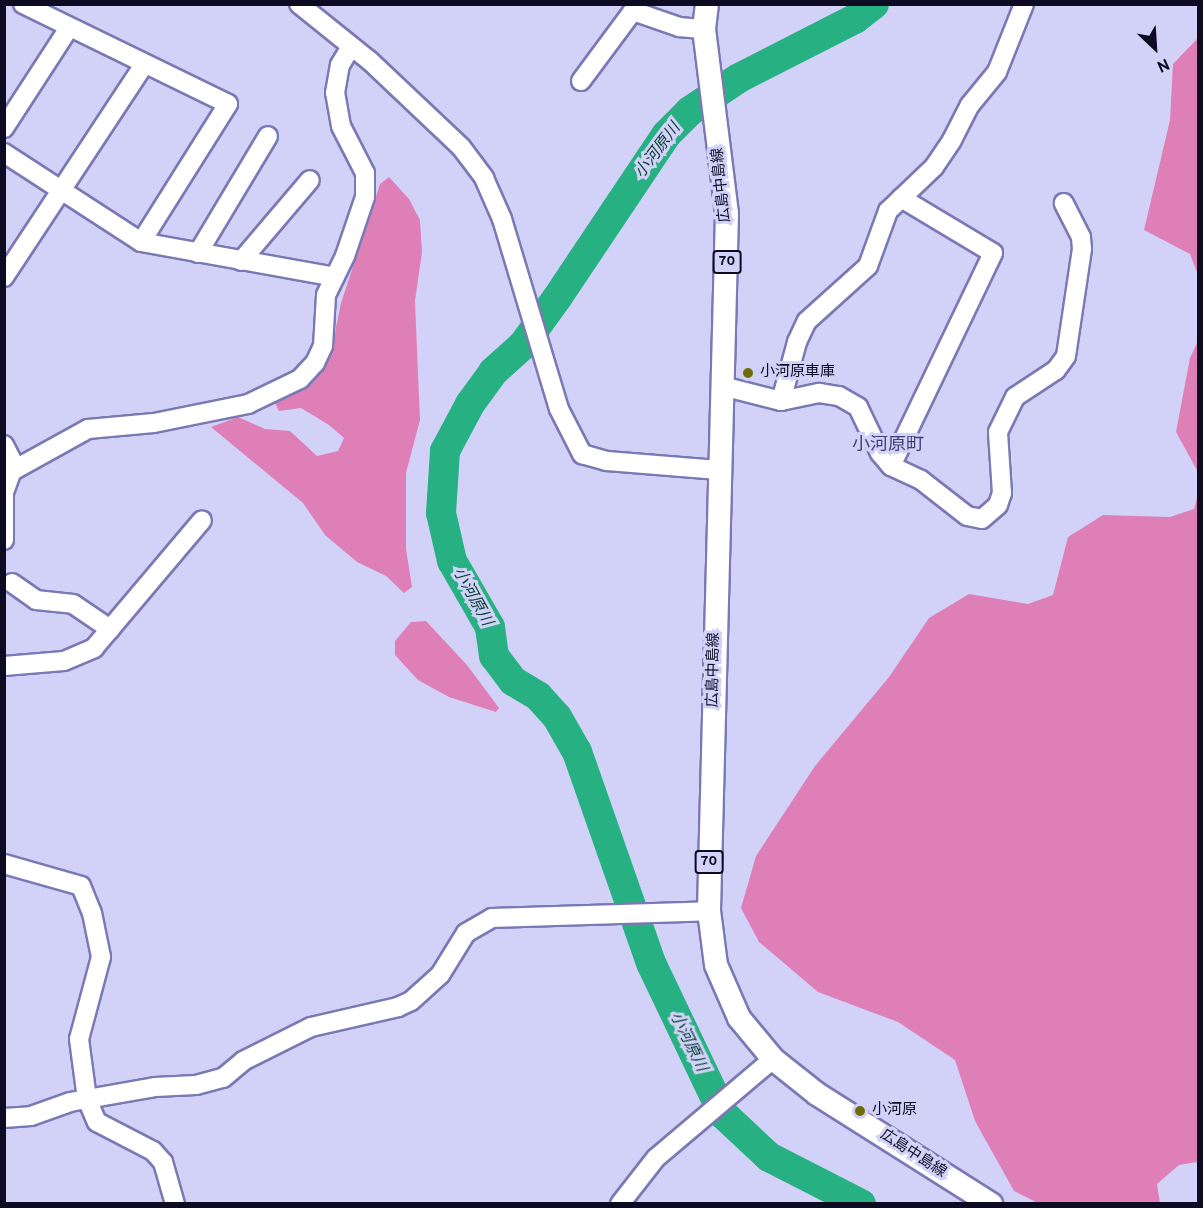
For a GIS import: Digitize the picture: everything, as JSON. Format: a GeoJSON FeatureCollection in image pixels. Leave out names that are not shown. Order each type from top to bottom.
{"type":"FeatureCollection","features":[{"type":"Feature","properties":{"kind":"main road","name":"広島中島線"},"geometry":{"type":"LineString","coordinates":[[707,4],[704,29],[726,213],[709,911],[716,965],[727,994],[753,1037],[773,1059],[817,1094],[991,1203]]}},
{"type":"Feature","properties":{"kind":"street"},"geometry":{"type":"LineString","coordinates":[[23,4],[228,104],[141,242]]}},
{"type":"Feature","properties":{"kind":"street"},"geometry":{"type":"LineString","coordinates":[[300,4],[461,147],[484,178],[502,219],[559,409],[582,454],[607,461],[719,470]]}},
{"type":"Feature","properties":{"kind":"street"},"geometry":{"type":"LineString","coordinates":[[781,401],[797,342],[807,321],[868,266],[888,211],[934,167],[970,105],[997,72],[1024,4]]}},
{"type":"Feature","properties":{"kind":"street"},"geometry":{"type":"LineString","coordinates":[[581,81],[633,11],[679,27],[704,29]]}},
{"type":"Feature","properties":{"kind":"street"},"geometry":{"type":"LineString","coordinates":[[4,128],[69,28]]}},
{"type":"Feature","properties":{"kind":"street"},"geometry":{"type":"LineString","coordinates":[[12,471],[88,429],[172,420],[248,404],[300,379],[323,346],[326,295],[365,197],[365,173],[341,126],[335,93],[340,65],[351,47]]}},
{"type":"Feature","properties":{"kind":"street"},"geometry":{"type":"LineString","coordinates":[[4,277],[144,65]]}},
{"type":"Feature","properties":{"kind":"street"},"geometry":{"type":"LineString","coordinates":[[198,253],[268,136]]}},
{"type":"Feature","properties":{"kind":"street"},"geometry":{"type":"LineString","coordinates":[[4,153],[141,242],[335,277]]}},
{"type":"Feature","properties":{"kind":"street"},"geometry":{"type":"LineString","coordinates":[[241,261],[310,180]]}},
{"type":"Feature","properties":{"kind":"street"},"geometry":{"type":"LineString","coordinates":[[891,466],[993,253],[901,198]]}},
{"type":"Feature","properties":{"kind":"street"},"geometry":{"type":"LineString","coordinates":[[722,386],[781,401],[819,393],[839,396],[858,407],[880,453],[891,466],[921,480],[967,516],[982,519],[998,505],[1002,493],[998,432],[1016,397],[1056,370],[1066,356],[1082,249],[1081,237],[1064,203]]}},
{"type":"Feature","properties":{"kind":"street"},"geometry":{"type":"LineString","coordinates":[[4,445],[13,459],[12,471],[4,492]]}},
{"type":"Feature","properties":{"kind":"street"},"geometry":{"type":"LineString","coordinates":[[4,496],[4,540]]}},
{"type":"Feature","properties":{"kind":"street"},"geometry":{"type":"LineString","coordinates":[[4,666],[80,657],[94,648],[202,520]]}},
{"type":"Feature","properties":{"kind":"street"},"geometry":{"type":"LineString","coordinates":[[7,583],[36,600],[59,600],[80,607],[110,629]]}},
{"type":"Feature","properties":{"kind":"street"},"geometry":{"type":"LineString","coordinates":[[4,864],[41,878],[74,881],[81,886],[92,913],[99,971],[81,1019],[79,1039],[87,1099],[97,1122],[153,1151],[163,1162],[175,1203]]}},
{"type":"Feature","properties":{"kind":"street"},"geometry":{"type":"LineString","coordinates":[[4,1118],[31,1116],[87,1099],[155,1087],[196,1085],[223,1078],[243,1061],[311,1027],[398,1007],[440,975],[466,933],[492,918],[709,911]]}},
{"type":"Feature","properties":{"kind":"street"},"geometry":{"type":"LineString","coordinates":[[625,1202],[656,1158],[700,1124],[773,1059]]}},
{"type":"Feature","properties":{"kind":"shaded area"},"geometry":{"type":"Polygon","coordinates":[[[1198,38],[1198,275],[1190,254],[1144,230],[1170,120],[1173,64],[1198,38]]]}},
{"type":"Feature","properties":{"kind":"shaded area"},"geometry":{"type":"Polygon","coordinates":[[[389,177],[409,199],[420,220],[422,252],[415,301],[420,420],[406,473],[406,549],[412,587],[404,593],[386,576],[357,562],[325,535],[303,503],[211,427],[238,417],[265,429],[290,431],[317,456],[338,451],[344,438],[329,425],[301,408],[279,411],[275,403],[312,376],[332,347],[341,303],[380,184],[389,177]]]}},
{"type":"Feature","properties":{"kind":"shaded area"},"geometry":{"type":"Polygon","coordinates":[[[1198,341],[1198,472],[1176,432],[1190,358],[1198,341]]]}},
{"type":"Feature","properties":{"kind":"shaded area"},"geometry":{"type":"Polygon","coordinates":[[[1198,495],[1198,1162],[1179,1165],[1157,1184],[1160,1203],[1038,1203],[1014,1191],[975,1121],[955,1060],[898,1022],[818,992],[759,942],[741,908],[756,856],[815,766],[889,677],[929,618],[969,594],[1028,604],[1053,595],[1068,537],[1103,515],[1170,517],[1194,509],[1198,495]]]}},
{"type":"Feature","properties":{"kind":"shaded area"},"geometry":{"type":"Polygon","coordinates":[[[426,621],[467,665],[499,708],[496,712],[449,697],[418,680],[395,655],[395,641],[411,622],[426,621]]]}},
{"type":"Feature","properties":{"kind":"waterway","name":"小河原川"},"geometry":{"type":"LineString","coordinates":[[861,1204],[769,1157],[723,1114],[651,963],[577,752],[557,717],[538,696],[513,681],[494,656],[490,627],[452,561],[441,513],[445,451],[470,404],[493,372],[523,345],[666,135],[690,111],[739,78],[855,19],[874,4]]}},
{"type":"Feature","properties":{"kind":"place","name":"小河原車庫"},"geometry":{"type":"Point","coordinates":[748,373]}},
{"type":"Feature","properties":{"kind":"place","name":"小河原"},"geometry":{"type":"Point","coordinates":[860,1111]}},
{"type":"Feature","properties":{"kind":"district","name":"小河原町"},"geometry":{"type":"Point","coordinates":[888,446]}}]}
